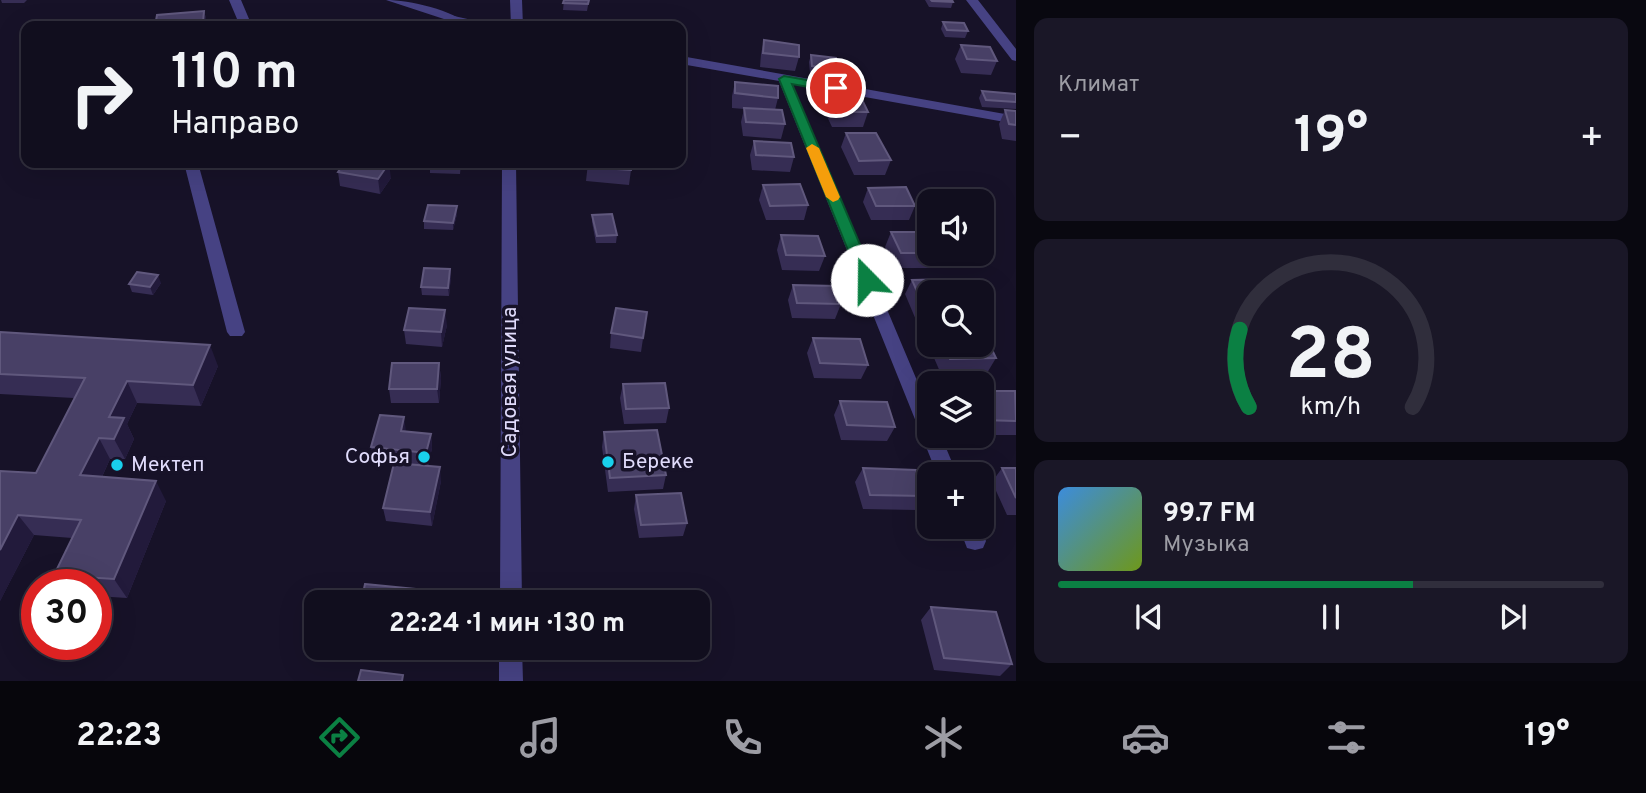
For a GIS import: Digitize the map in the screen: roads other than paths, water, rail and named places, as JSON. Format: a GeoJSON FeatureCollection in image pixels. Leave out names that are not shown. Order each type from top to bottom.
{"type":"FeatureCollection","features":[{"type":"Feature","properties":{"kind":"street"},"geometry":{"type":"LineString","coordinates":[[235,0],[244,21]]}},
{"type":"Feature","properties":{"kind":"street"},"geometry":{"type":"LineString","coordinates":[[392,0],[453,21]]}},
{"type":"Feature","properties":{"kind":"street"},"geometry":{"type":"LineString","coordinates":[[516,0],[517,21]]}},
{"type":"Feature","properties":{"kind":"street"},"geometry":{"type":"LineString","coordinates":[[972,0],[1016,57]]}},
{"type":"Feature","properties":{"kind":"street"},"geometry":{"type":"LineString","coordinates":[[686,62],[1016,120]]}},
{"type":"Feature","properties":{"kind":"street"},"geometry":{"type":"LineString","coordinates":[[784,79],[917,401]]}},
{"type":"Feature","properties":{"kind":"street"},"geometry":{"type":"LineString","coordinates":[[192,168],[236,332]]}},
{"type":"Feature","properties":{"kind":"street","name":"Садовая улица"},"geometry":{"type":"LineString","coordinates":[[509,168],[511,590]]}},
{"type":"Feature","properties":{"kind":"street"},"geometry":{"type":"LineString","coordinates":[[511,660],[511,681]]}},
{"type":"Feature","properties":{"kind":"place","name":"Софья"},"geometry":{"type":"Point","coordinates":[424,457]}},
{"type":"Feature","properties":{"kind":"place","name":"Береке"},"geometry":{"type":"Point","coordinates":[608,462]}},
{"type":"Feature","properties":{"kind":"place","name":"Мектеп"},"geometry":{"type":"Point","coordinates":[117,465]}}]}
